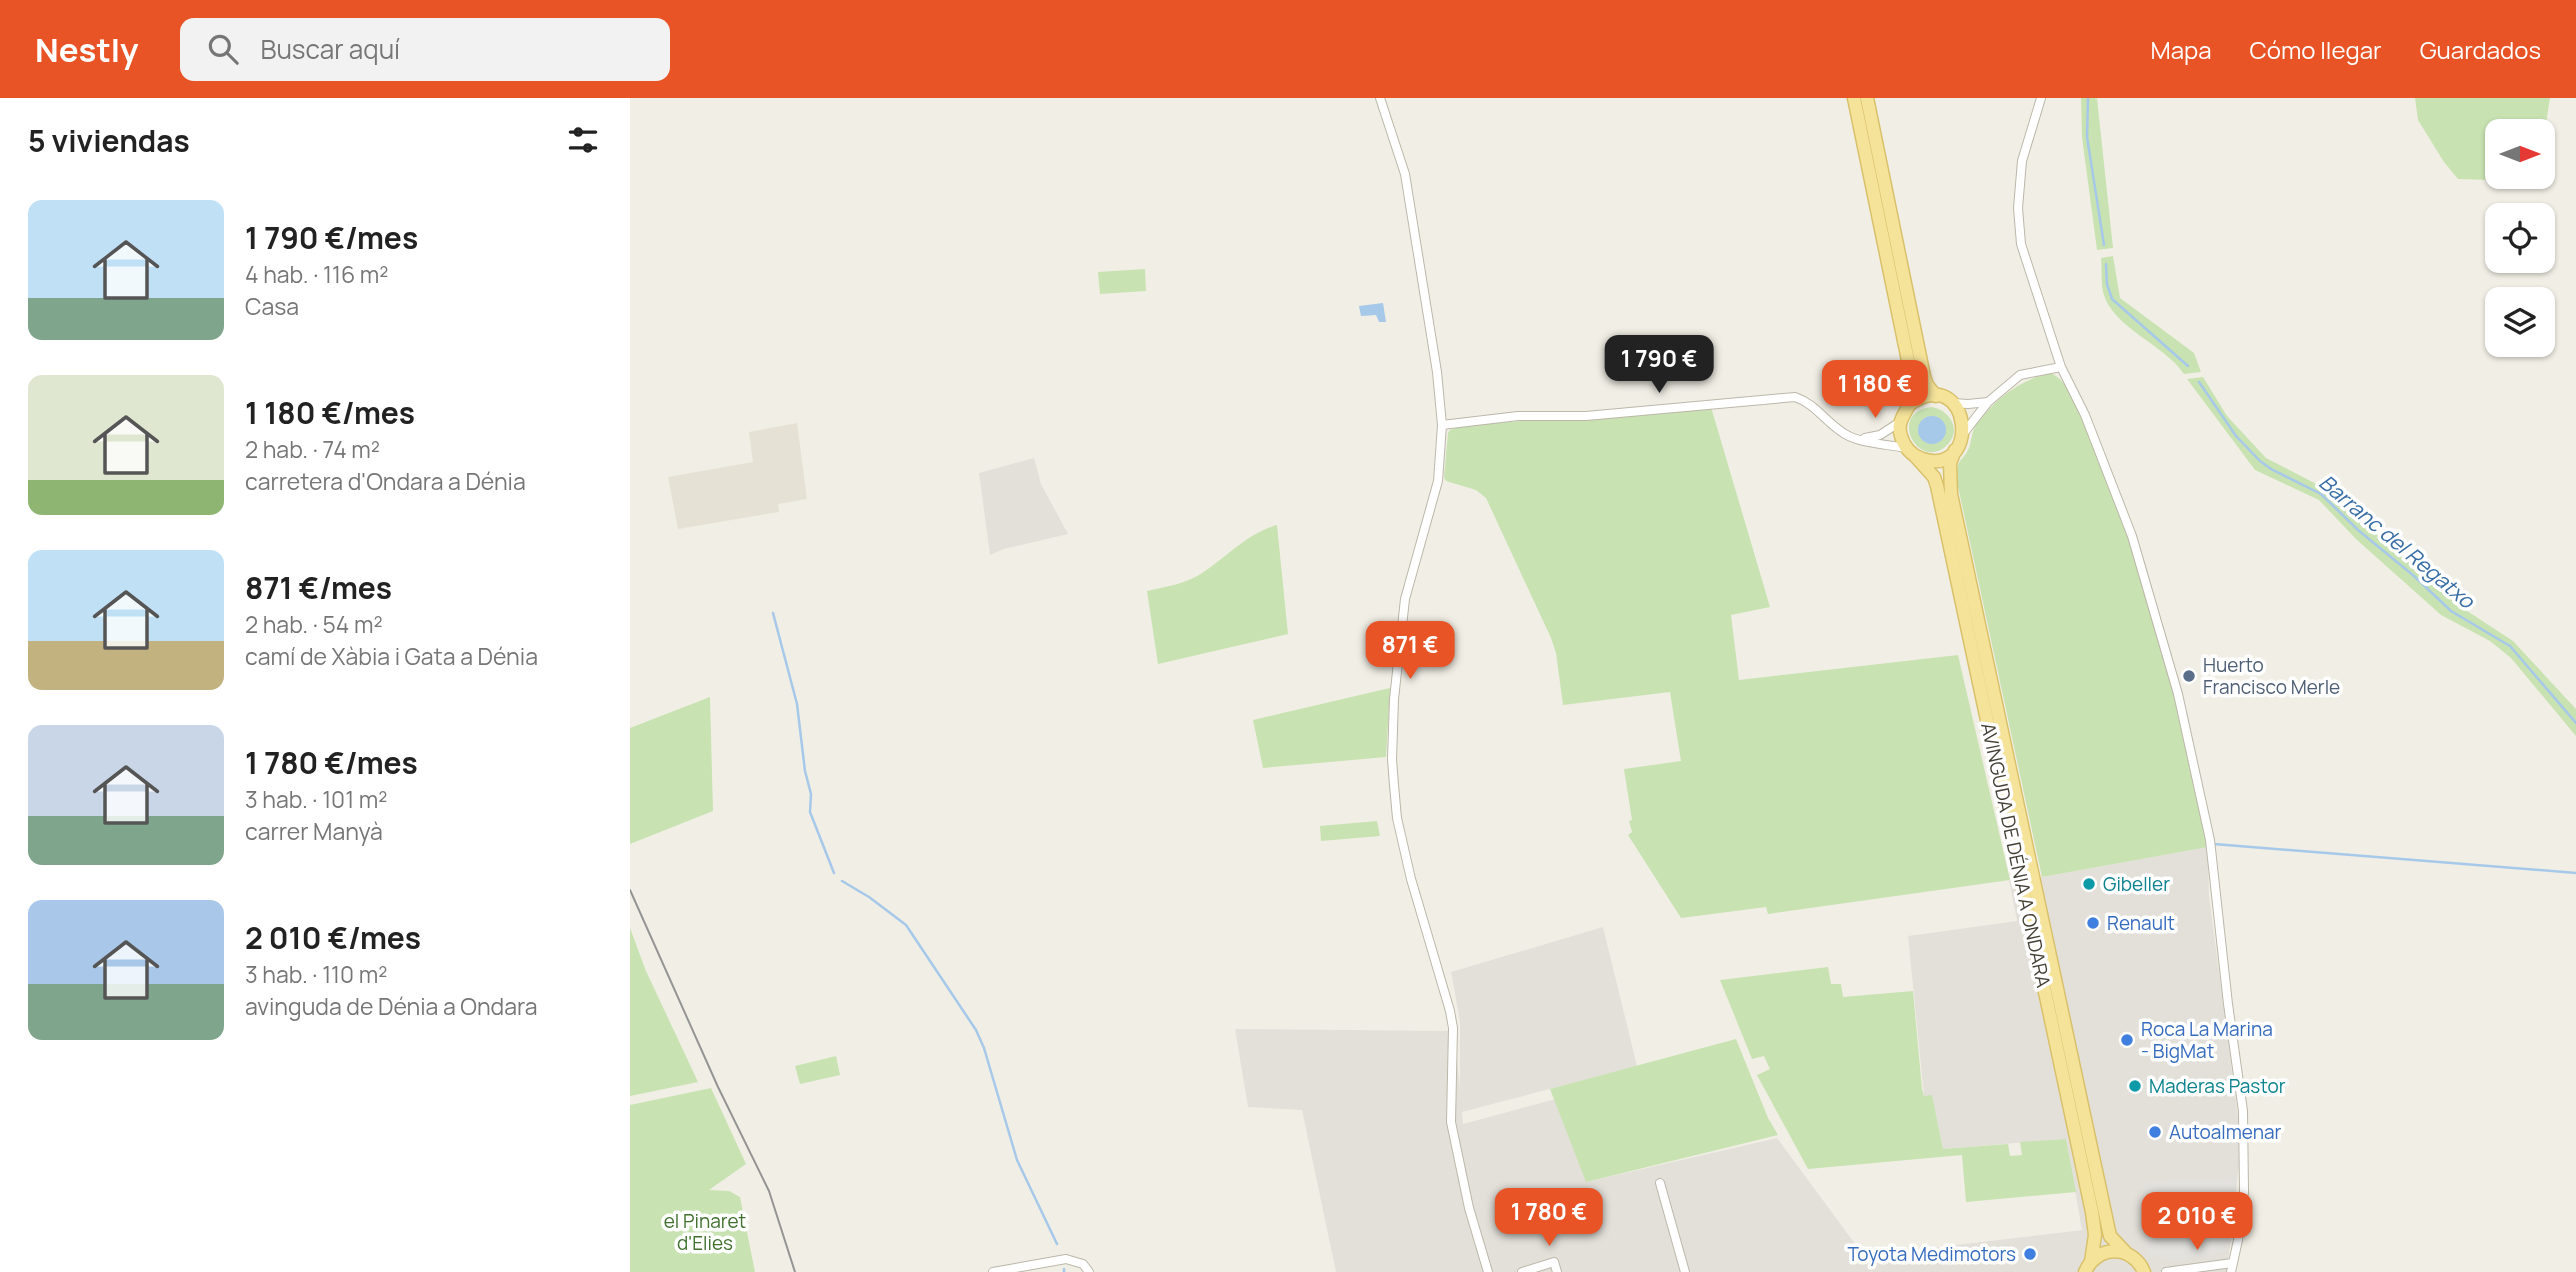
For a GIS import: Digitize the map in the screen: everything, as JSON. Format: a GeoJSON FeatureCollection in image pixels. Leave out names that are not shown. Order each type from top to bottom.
{"type":"FeatureCollection","features":[{"type":"Feature","properties":{"kind":"main road"},"geometry":{"type":"LineString","coordinates":[[1854,98],[1911,375],[1910,404],[1900,422],[1899,431],[1910,452],[1931,461],[1948,456],[1955,450],[1963,434],[1962,416],[1951,402],[1936,396],[1924,376],[1867,98]]}},
{"type":"Feature","properties":{"kind":"main road"},"geometry":{"type":"LineString","coordinates":[[1910,404],[1918,399],[1936,396]]}},
{"type":"Feature","properties":{"kind":"main road","name":"AVINGUDA DE DÉNIA A ONDARA"},"geometry":{"type":"LineString","coordinates":[[1955,450],[1950,463],[1951,494],[2110,1236],[2126,1253],[2138,1260],[2144,1272]]}},
{"type":"Feature","properties":{"kind":"main road","name":"AVINGUDA DE DÉNIA A ONDARA"},"geometry":{"type":"LineString","coordinates":[[1910,452],[1934,477],[1937,486],[2092,1213],[2095,1235],[2085,1269]]}},
{"type":"Feature","properties":{"kind":"main road"},"geometry":{"type":"LineString","coordinates":[[2085,1269],[2103,1253],[2126,1253]]}},
{"type":"Feature","properties":{"kind":"street"},"geometry":{"type":"LineString","coordinates":[[1380,98],[1405,174],[1437,372],[1442,425],[1438,481],[1405,599],[1394,699],[1392,760],[1397,818],[1450,1011],[1451,1122],[1469,1208],[1489,1272]]}},
{"type":"Feature","properties":{"kind":"street"},"geometry":{"type":"LineString","coordinates":[[2041,98],[2022,161],[2018,208],[2021,244],[2061,367],[2085,415],[2135,545],[2178,694],[2210,840],[2243,1111],[2244,1192],[2232,1268],[2166,1272]]}},
{"type":"Feature","properties":{"kind":"street"},"geometry":{"type":"LineString","coordinates":[[1963,434],[1988,402],[2020,375],[2061,367]]}},
{"type":"Feature","properties":{"kind":"street"},"geometry":{"type":"LineString","coordinates":[[1442,425],[1518,416],[1586,416],[1795,397],[1811,405],[1843,433],[1859,440],[1910,452]]}},
{"type":"Feature","properties":{"kind":"street"},"geometry":{"type":"LineString","coordinates":[[1951,402],[1988,402]]}},
{"type":"Feature","properties":{"kind":"street"},"geometry":{"type":"LineString","coordinates":[[1859,440],[1880,435],[1900,422]]}},
{"type":"Feature","properties":{"kind":"street"},"geometry":{"type":"LineString","coordinates":[[1660,1183],[1685,1272]]}},
{"type":"Feature","properties":{"kind":"street"},"geometry":{"type":"LineString","coordinates":[[992,1272],[1066,1259],[1083,1264],[1089,1272]]}},
{"type":"Feature","properties":{"kind":"street"},"geometry":{"type":"LineString","coordinates":[[1522,1272],[1554,1262],[1557,1272]]}},
{"type":"Feature","properties":{"kind":"shaded area"},"geometry":{"type":"Polygon","coordinates":[[[797,423],[807,499],[778,504],[779,512],[678,529],[668,477],[753,462],[749,432],[797,423]]]}},
{"type":"Feature","properties":{"kind":"shaded area"},"geometry":{"type":"Polygon","coordinates":[[[1034,458],[1041,484],[1068,534],[1004,549],[990,555],[979,473],[1034,458]]]}},
{"type":"Feature","properties":{"kind":"shaded area"},"geometry":{"type":"Polygon","coordinates":[[[2208,847],[2209,896],[2238,1116],[2239,1164],[2227,1272],[1336,1272],[1302,1110],[1248,1107],[1235,1029],[1454,1031],[1460,1088],[1460,1021],[1451,972],[1603,927],[1637,1066],[1462,1112],[1463,1124],[1556,1099],[1586,1182],[1777,1138],[1864,1256],[2082,1230],[2066,1139],[1943,1149],[1932,1096],[1924,1096],[1908,936],[2017,921],[2009,880],[2042,877],[2208,847]]]}},
{"type":"Feature","properties":{"kind":"shaded area"},"geometry":{"type":"Polygon","coordinates":[[[2237,1178],[2231,1241],[2225,1251],[2174,1261],[2147,1252],[2144,1183],[2237,1178]]]}},
{"type":"Feature","properties":{"kind":"green space"},"geometry":{"type":"Polygon","coordinates":[[[2081,98],[2097,98],[2113,248],[2097,250],[2082,137],[2081,98]]]}},
{"type":"Feature","properties":{"kind":"green space"},"geometry":{"type":"Polygon","coordinates":[[[2415,98],[2550,98],[2547,119],[2485,119],[2485,180],[2458,179],[2418,120],[2415,98]]]}},
{"type":"Feature","properties":{"kind":"green space"},"geometry":{"type":"Polygon","coordinates":[[[2113,256],[2120,298],[2194,353],[2201,372],[2184,374],[2175,363],[2127,326],[2108,305],[2103,292],[2101,258],[2113,256]]]}},
{"type":"Feature","properties":{"kind":"green space"},"geometry":{"type":"Polygon","coordinates":[[[1145,269],[1146,291],[1100,294],[1098,272],[1145,269]]]}},
{"type":"Feature","properties":{"kind":"green space"},"geometry":{"type":"Polygon","coordinates":[[[2049,373],[2064,384],[2078,406],[2130,537],[2164,652],[2208,847],[2042,877],[1956,477],[1959,463],[1969,448],[1974,428],[1985,414],[2001,398],[2019,386],[2049,373]]]}},
{"type":"Feature","properties":{"kind":"green space"},"geometry":{"type":"Polygon","coordinates":[[[2203,377],[2227,416],[2266,458],[2326,489],[2455,603],[2513,641],[2576,709],[2576,736],[2511,658],[2490,641],[2441,615],[2356,539],[2319,500],[2255,470],[2187,379],[2203,377]]]}},
{"type":"Feature","properties":{"kind":"green space"},"geometry":{"type":"Polygon","coordinates":[[[1711,407],[1770,607],[1731,615],[1739,680],[1958,655],[2010,880],[1768,914],[1766,907],[1681,918],[1628,835],[1632,832],[1629,821],[1632,820],[1624,769],[1681,761],[1670,692],[1563,705],[1556,653],[1551,638],[1486,498],[1476,490],[1446,481],[1444,477],[1448,433],[1461,426],[1522,421],[1584,421],[1711,407]]]}},
{"type":"Feature","properties":{"kind":"green space"},"geometry":{"type":"Polygon","coordinates":[[[1932,407],[1948,416],[1954,426],[1954,432],[1948,444],[1937,451],[1927,452],[1918,447],[1909,429],[1911,419],[1918,411],[1932,407]]]}},
{"type":"Feature","properties":{"kind":"green space"},"geometry":{"type":"Polygon","coordinates":[[[1277,525],[1288,634],[1158,664],[1147,591],[1193,578],[1246,540],[1277,525]]]}},
{"type":"Feature","properties":{"kind":"green space"},"geometry":{"type":"Polygon","coordinates":[[[1390,688],[1386,757],[1263,768],[1253,720],[1390,688]]]}},
{"type":"Feature","properties":{"kind":"green space"},"geometry":{"type":"Polygon","coordinates":[[[710,697],[713,811],[630,844],[630,728],[710,697]]]}},
{"type":"Feature","properties":{"kind":"green space"},"geometry":{"type":"Polygon","coordinates":[[[1377,821],[1380,836],[1321,841],[1320,826],[1377,821]]]}},
{"type":"Feature","properties":{"kind":"green space"},"geometry":{"type":"Polygon","coordinates":[[[630,928],[646,971],[698,1082],[630,1096],[630,928]]]}},
{"type":"Feature","properties":{"kind":"green space"},"geometry":{"type":"Polygon","coordinates":[[[1828,967],[1831,984],[1841,984],[1843,997],[1913,991],[1922,1089],[1924,1096],[1932,1095],[1943,1149],[2008,1144],[2010,1156],[2022,1155],[2020,1142],[2066,1139],[2076,1192],[1966,1202],[1962,1155],[1808,1169],[1757,1075],[1770,1069],[1764,1056],[1752,1059],[1720,980],[1828,967]]]}},
{"type":"Feature","properties":{"kind":"green space"},"geometry":{"type":"Polygon","coordinates":[[[1736,1039],[1768,1118],[1778,1135],[1586,1182],[1550,1089],[1736,1039]]]}},
{"type":"Feature","properties":{"kind":"green space"},"geometry":{"type":"Polygon","coordinates":[[[836,1056],[840,1075],[800,1084],[795,1066],[836,1056]]]}},
{"type":"Feature","properties":{"kind":"green space","name":"el Pinaret d'Elies"},"geometry":{"type":"Polygon","coordinates":[[[711,1088],[746,1164],[709,1190],[729,1191],[740,1197],[755,1272],[630,1272],[630,1105],[711,1088]]]}},
{"type":"Feature","properties":{"kind":"water"},"geometry":{"type":"Polygon","coordinates":[[[1383,303],[1386,322],[1379,322],[1376,315],[1361,316],[1359,306],[1383,303]]]}},
{"type":"Feature","properties":{"kind":"water"},"geometry":{"type":"Polygon","coordinates":[[[1932,416],[1942,420],[1946,430],[1942,440],[1932,444],[1922,440],[1918,430],[1922,420],[1932,416]]]}},
{"type":"Feature","properties":{"kind":"waterway","name":"Barranc del Regatxo"},"geometry":{"type":"LineString","coordinates":[[2088,98],[2087,137],[2104,245]]}},
{"type":"Feature","properties":{"kind":"waterway","name":"Barranc del Regatxo"},"geometry":{"type":"LineString","coordinates":[[2106,264],[2107,284],[2112,299],[2188,366]]}},
{"type":"Feature","properties":{"kind":"waterway","name":"Barranc del Regatxo"},"geometry":{"type":"LineString","coordinates":[[2199,382],[2236,436],[2260,461],[2321,494],[2451,611],[2510,646],[2576,723]]}},
{"type":"Feature","properties":{"kind":"waterway"},"geometry":{"type":"LineString","coordinates":[[773,613],[797,704],[805,771],[811,794],[810,812],[834,873]]}},
{"type":"Feature","properties":{"kind":"waterway"},"geometry":{"type":"LineString","coordinates":[[2214,844],[2576,873]]}},
{"type":"Feature","properties":{"kind":"waterway"},"geometry":{"type":"LineString","coordinates":[[842,881],[869,897],[906,925],[976,1030],[984,1048],[1017,1160],[1057,1244]]}},
{"type":"Feature","properties":{"kind":"tram line"},"geometry":{"type":"LineString","coordinates":[[630,890],[718,1087],[769,1191],[795,1272]]}},
{"type":"Feature","properties":{"kind":"place","name":"Huerto Francisco Merle"},"geometry":{"type":"Point","coordinates":[2189,676]}},
{"type":"Feature","properties":{"kind":"place","name":"Gibeller"},"geometry":{"type":"Point","coordinates":[2089,884]}},
{"type":"Feature","properties":{"kind":"place","name":"Renault"},"geometry":{"type":"Point","coordinates":[2093,923]}},
{"type":"Feature","properties":{"kind":"place","name":"Roca La Marina - BigMat"},"geometry":{"type":"Point","coordinates":[2127,1040]}},
{"type":"Feature","properties":{"kind":"place","name":"Maderas Pastor"},"geometry":{"type":"Point","coordinates":[2135,1086]}},
{"type":"Feature","properties":{"kind":"place","name":"Autoalmenar"},"geometry":{"type":"Point","coordinates":[2155,1132]}},
{"type":"Feature","properties":{"kind":"place","name":"Toyota Medimotors"},"geometry":{"type":"Point","coordinates":[2030,1254]}}]}
